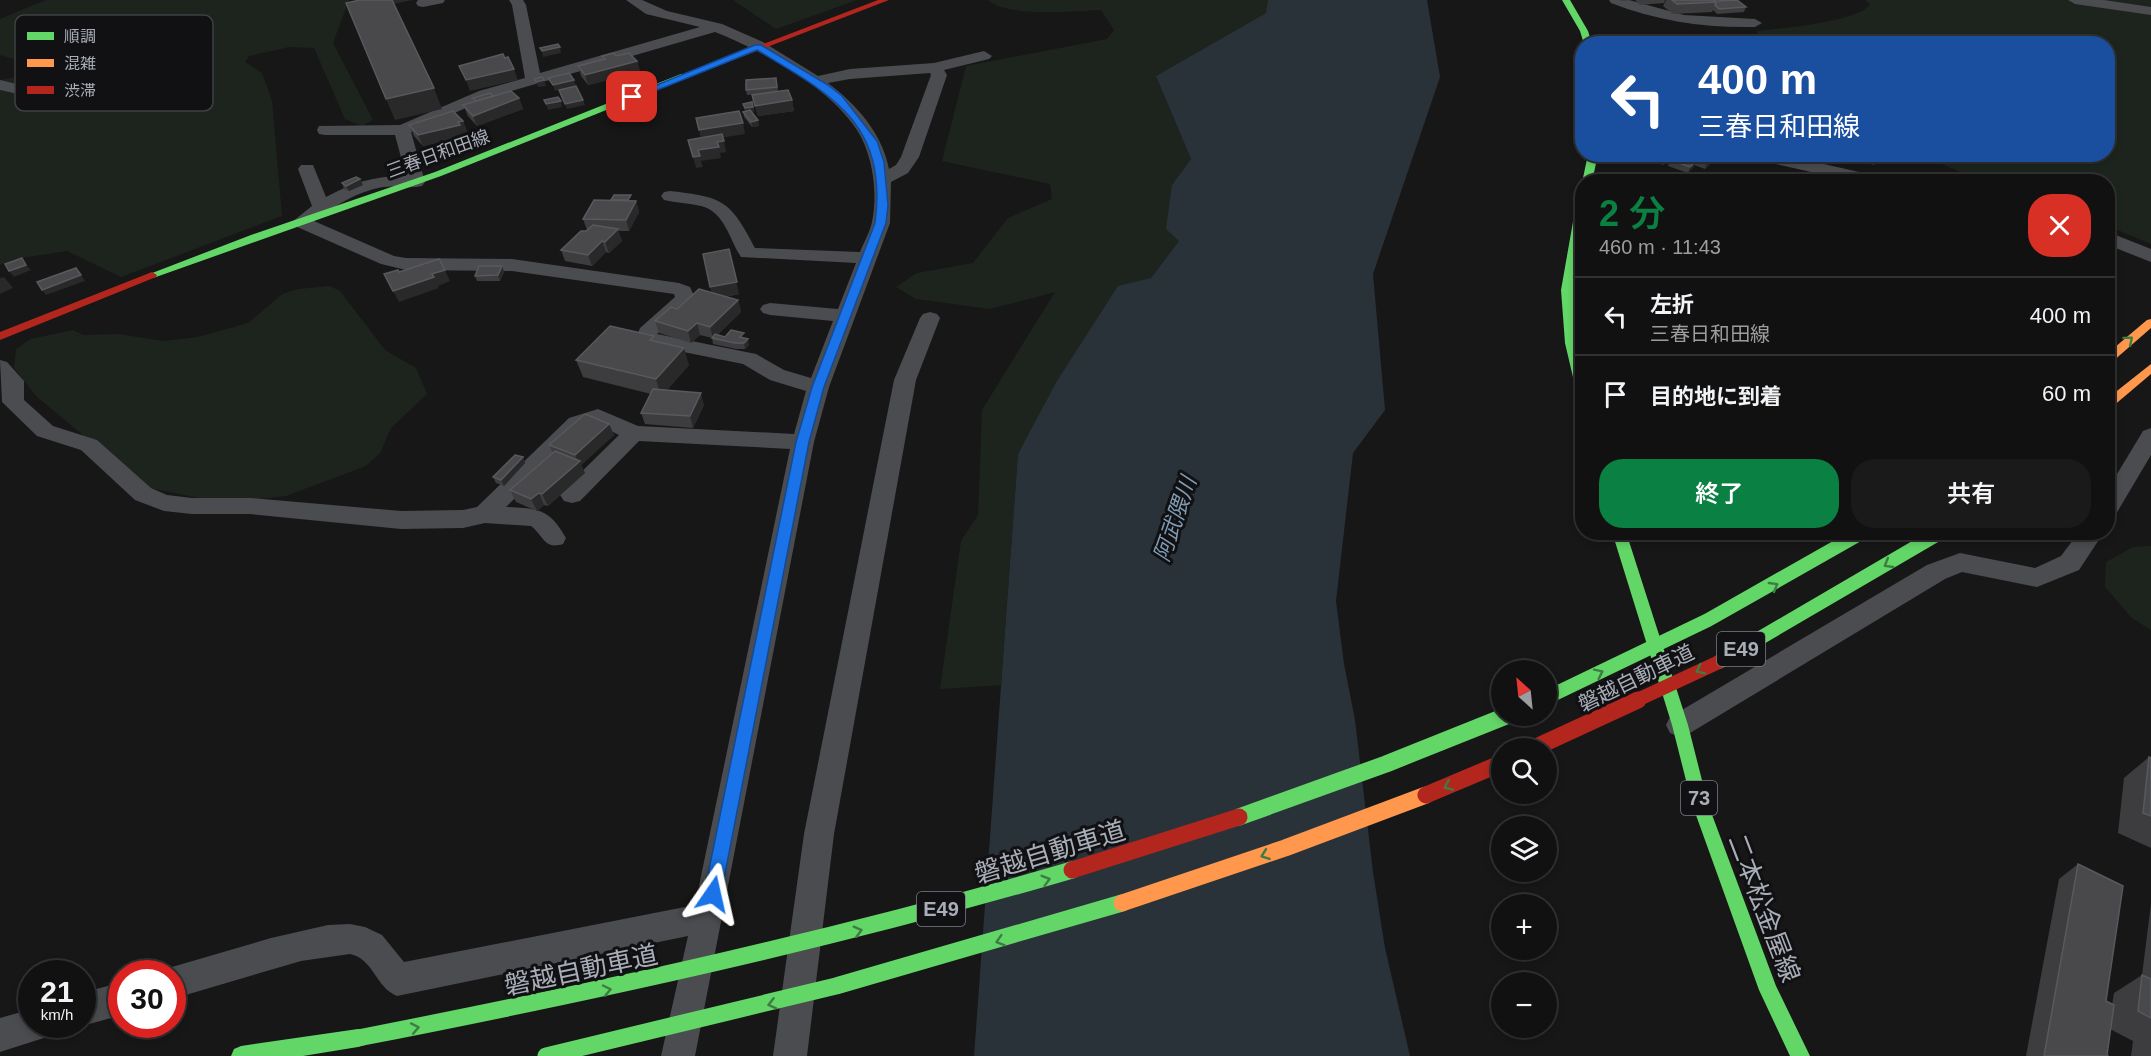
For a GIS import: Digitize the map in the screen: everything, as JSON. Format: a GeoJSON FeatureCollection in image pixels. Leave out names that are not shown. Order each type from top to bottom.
{"type":"FeatureCollection","features":[{"type":"Feature","properties":{"kind":"main road","name":"三春日和田線"},"geometry":{"type":"LineString","coordinates":[[0,336],[116,289],[416,182],[758,46],[885,0]]}},
{"type":"Feature","properties":{"kind":"main road"},"geometry":{"type":"LineString","coordinates":[[1566,0],[1585,36]]}},
{"type":"Feature","properties":{"kind":"main road"},"geometry":{"type":"LineString","coordinates":[[1575,245],[1567,290],[1571,343],[1575,360]]}},
{"type":"Feature","properties":{"kind":"main road"},"geometry":{"type":"LineString","coordinates":[[2115,353],[2151,322]]}},
{"type":"Feature","properties":{"kind":"main road"},"geometry":{"type":"LineString","coordinates":[[2115,398],[2151,368]]}},
{"type":"Feature","properties":{"kind":"main road","name":"二本松金屋線"},"geometry":{"type":"LineString","coordinates":[[1622,540],[1680,725],[1700,804],[1768,990],[1800,1056]]}},
{"type":"Feature","properties":{"kind":"main road","name":"磐越自動車道"},"geometry":{"type":"LineString","coordinates":[[1557,693],[1767,590],[1850,540]]}},
{"type":"Feature","properties":{"kind":"main road","name":"磐越自動車道"},"geometry":{"type":"LineString","coordinates":[[1555,738],[1718,662],[1927,540]]}},
{"type":"Feature","properties":{"kind":"main road","name":"磐越自動車道"},"geometry":{"type":"LineString","coordinates":[[241,1056],[358,1038],[655,979],[815,942],[1020,887],[1206,829],[1491,722]]}},
{"type":"Feature","properties":{"kind":"main road","name":"E49"},"geometry":{"type":"LineString","coordinates":[[546,1056],[646,1035],[819,993],[1064,922],[1332,831],[1491,768]]}},
{"type":"Feature","properties":{"kind":"street"},"geometry":{"type":"LineString","coordinates":[[423,3],[438,0]]}},
{"type":"Feature","properties":{"kind":"street"},"geometry":{"type":"LineString","coordinates":[[516,0],[519,5],[533,80]]}},
{"type":"Feature","properties":{"kind":"street"},"geometry":{"type":"LineString","coordinates":[[633,0],[655,13],[717,27],[758,46],[816,81],[843,102],[873,143],[881,180],[883,205],[881,223],[818,387],[803,442],[678,1056]]}},
{"type":"Feature","properties":{"kind":"street"},"geometry":{"type":"LineString","coordinates":[[1616,0],[1650,13],[1686,21],[1708,24],[1755,23]]}},
{"type":"Feature","properties":{"kind":"street"},"geometry":{"type":"LineString","coordinates":[[2075,0],[2151,11]]}},
{"type":"Feature","properties":{"kind":"street"},"geometry":{"type":"LineString","coordinates":[[325,130],[402,130],[485,94],[717,27]]}},
{"type":"Feature","properties":{"kind":"street"},"geometry":{"type":"LineString","coordinates":[[816,81],[850,74],[934,68],[984,56]]}},
{"type":"Feature","properties":{"kind":"street"},"geometry":{"type":"LineString","coordinates":[[881,180],[902,169],[910,157],[939,75],[934,68]]}},
{"type":"Feature","properties":{"kind":"street"},"geometry":{"type":"LineString","coordinates":[[0,85],[15,88]]}},
{"type":"Feature","properties":{"kind":"street"},"geometry":{"type":"LineString","coordinates":[[402,130],[416,182],[393,181],[369,185],[321,207],[301,222],[388,260],[406,264],[512,265],[672,287],[683,291],[686,298],[647,332],[646,338],[750,358],[777,375],[818,387]]}},
{"type":"Feature","properties":{"kind":"street"},"geometry":{"type":"LineString","coordinates":[[1791,162],[1845,174]]}},
{"type":"Feature","properties":{"kind":"street"},"geometry":{"type":"LineString","coordinates":[[307,169],[321,207]]}},
{"type":"Feature","properties":{"kind":"street"},"geometry":{"type":"LineString","coordinates":[[670,196],[708,201],[718,205],[730,218],[748,253],[867,258]]}},
{"type":"Feature","properties":{"kind":"street"},"geometry":{"type":"LineString","coordinates":[[2115,241],[2151,256]]}},
{"type":"Feature","properties":{"kind":"street"},"geometry":{"type":"LineString","coordinates":[[770,309],[844,316]]}},
{"type":"Feature","properties":{"kind":"street"},"geometry":{"type":"LineString","coordinates":[[790,1056],[819,834],[904,380],[930,318]]}},
{"type":"Feature","properties":{"kind":"street"},"geometry":{"type":"LineString","coordinates":[[0,367],[13,381],[6,406],[45,431],[89,445],[142,494],[164,503],[192,506],[249,506],[401,520],[463,519],[485,514],[537,518],[545,524],[554,538]]}},
{"type":"Feature","properties":{"kind":"street"},"geometry":{"type":"LineString","coordinates":[[485,514],[577,423],[589,417],[598,416],[634,433],[803,442]]}},
{"type":"Feature","properties":{"kind":"street"},"geometry":{"type":"LineString","coordinates":[[572,495],[634,433]]}},
{"type":"Feature","properties":{"kind":"street"},"geometry":{"type":"LineString","coordinates":[[2115,496],[2151,436]]}},
{"type":"Feature","properties":{"kind":"street"},"geometry":{"type":"LineString","coordinates":[[1680,725],[1936,572],[1960,562],[2037,578],[2070,563],[2086,540]]}},
{"type":"Feature","properties":{"kind":"street"},"geometry":{"type":"LineString","coordinates":[[186,979],[284,951],[342,938],[363,941],[381,955],[397,980],[708,917]]}},
{"type":"Feature","properties":{"kind":"street"},"geometry":{"type":"LineString","coordinates":[[0,1035],[18,1030]]}},
{"type":"Feature","properties":{"kind":"shaded area"},"geometry":{"type":"Polygon","coordinates":[[[46,0],[349,0],[333,43],[373,120],[362,126],[345,119],[314,48],[289,47],[249,56],[245,62],[262,73],[272,101],[282,216],[121,277],[67,251],[15,259],[0,265],[0,80],[15,77],[15,111],[213,111],[213,15],[15,15],[15,59],[0,55],[0,19],[46,0]]]}},
{"type":"Feature","properties":{"kind":"shaded area"},"geometry":{"type":"Polygon","coordinates":[[[733,0],[857,0],[776,29],[733,0]]]}},
{"type":"Feature","properties":{"kind":"shaded area"},"geometry":{"type":"Polygon","coordinates":[[[988,0],[1268,0],[1266,13],[1156,76],[1191,159],[1172,185],[1179,241],[1151,278],[1118,287],[1018,454],[1001,685],[940,689],[961,541],[978,515],[982,410],[1055,292],[990,309],[916,299],[896,287],[917,273],[973,263],[1008,218],[1052,199],[1050,184],[942,161],[966,66],[1107,39],[1114,30],[1101,10],[1026,11],[998,6],[988,0]]]}},
{"type":"Feature","properties":{"kind":"shaded area"},"geometry":{"type":"Polygon","coordinates":[[[1865,0],[2151,0],[2151,244],[2115,229],[2115,174],[1964,174],[1938,162],[2115,162],[2115,36],[1761,36],[1756,31],[1835,20],[1851,16],[1870,4],[1865,0]]]}},
{"type":"Feature","properties":{"kind":"shaded area"},"geometry":{"type":"Polygon","coordinates":[[[330,286],[340,291],[385,350],[416,368],[427,394],[391,428],[380,453],[366,466],[286,496],[223,503],[145,487],[36,396],[14,368],[16,349],[30,339],[73,330],[83,335],[118,334],[164,341],[198,337],[248,323],[282,294],[298,289],[330,286]]]}},
{"type":"Feature","properties":{"kind":"shaded area"},"geometry":{"type":"Polygon","coordinates":[[[2151,546],[2151,630],[2132,618],[2105,587],[2106,562],[2133,547],[2151,546]]]}},
{"type":"Feature","properties":{"kind":"water","name":"阿武隈川"},"geometry":{"type":"Polygon","coordinates":[[[1268,0],[1427,0],[1440,77],[1373,274],[1385,410],[1353,453],[1336,601],[1344,664],[1355,720],[1373,872],[1385,948],[1410,1056],[974,1056],[1018,454],[1057,381],[1118,286],[1151,278],[1179,241],[1166,229],[1172,185],[1191,159],[1156,76],[1266,13],[1268,0]]]}},
{"type":"Feature","properties":{"kind":"building"},"geometry":{"type":"Polygon","coordinates":[[[360,0],[392,0],[434,88],[386,99],[346,3],[360,0]]]}},
{"type":"Feature","properties":{"kind":"building"},"geometry":{"type":"Polygon","coordinates":[[[1672,0],[1714,0],[1716,2],[1677,4],[1672,0]]]}},
{"type":"Feature","properties":{"kind":"building"},"geometry":{"type":"Polygon","coordinates":[[[1737,0],[1746,7],[1719,9],[1715,5],[1716,1],[1737,0]]]}},
{"type":"Feature","properties":{"kind":"building"},"geometry":{"type":"Polygon","coordinates":[[[558,44],[560,47],[542,51],[540,48],[558,44]]]}},
{"type":"Feature","properties":{"kind":"building"},"geometry":{"type":"Polygon","coordinates":[[[614,53],[616,56],[629,53],[637,61],[585,75],[578,66],[605,59],[602,56],[614,53]]]}},
{"type":"Feature","properties":{"kind":"building"},"geometry":{"type":"Polygon","coordinates":[[[503,54],[505,58],[508,57],[514,69],[466,80],[459,66],[503,54]]]}},
{"type":"Feature","properties":{"kind":"building"},"geometry":{"type":"Polygon","coordinates":[[[569,73],[574,80],[553,85],[548,78],[569,73]]]}},
{"type":"Feature","properties":{"kind":"building"},"geometry":{"type":"Polygon","coordinates":[[[542,77],[544,80],[536,82],[535,79],[542,77]]]}},
{"type":"Feature","properties":{"kind":"building"},"geometry":{"type":"Polygon","coordinates":[[[776,78],[777,87],[746,90],[746,80],[776,78]]]}},
{"type":"Feature","properties":{"kind":"building"},"geometry":{"type":"Polygon","coordinates":[[[576,86],[583,100],[565,104],[559,90],[576,86]]]}},
{"type":"Feature","properties":{"kind":"building"},"geometry":{"type":"Polygon","coordinates":[[[788,90],[792,100],[755,106],[752,95],[788,90]]]}},
{"type":"Feature","properties":{"kind":"building"},"geometry":{"type":"Polygon","coordinates":[[[511,91],[519,98],[473,116],[463,105],[511,91]]]}},
{"type":"Feature","properties":{"kind":"building"},"geometry":{"type":"Polygon","coordinates":[[[490,93],[493,96],[476,101],[473,98],[490,93]]]}},
{"type":"Feature","properties":{"kind":"building"},"geometry":{"type":"Polygon","coordinates":[[[558,97],[561,101],[546,104],[544,100],[558,97]]]}},
{"type":"Feature","properties":{"kind":"building"},"geometry":{"type":"Polygon","coordinates":[[[752,102],[753,107],[745,108],[743,104],[752,102]]]}},
{"type":"Feature","properties":{"kind":"building"},"geometry":{"type":"Polygon","coordinates":[[[750,110],[758,120],[751,122],[743,112],[750,110]]]}},
{"type":"Feature","properties":{"kind":"building"},"geometry":{"type":"Polygon","coordinates":[[[453,111],[463,121],[458,122],[460,125],[418,135],[409,125],[453,111]]]}},
{"type":"Feature","properties":{"kind":"building"},"geometry":{"type":"Polygon","coordinates":[[[739,111],[743,123],[699,130],[696,118],[739,111]]]}},
{"type":"Feature","properties":{"kind":"building"},"geometry":{"type":"Polygon","coordinates":[[[722,134],[724,141],[717,142],[719,147],[698,150],[700,156],[693,157],[688,140],[722,134]]]}},
{"type":"Feature","properties":{"kind":"building"},"geometry":{"type":"Polygon","coordinates":[[[1676,162],[1695,162],[1690,167],[1676,162]]]}},
{"type":"Feature","properties":{"kind":"building"},"geometry":{"type":"Polygon","coordinates":[[[356,177],[360,179],[346,186],[342,183],[356,177]]]}},
{"type":"Feature","properties":{"kind":"building"},"geometry":{"type":"Polygon","coordinates":[[[614,195],[631,195],[628,200],[611,200],[614,195]]]}},
{"type":"Feature","properties":{"kind":"building"},"geometry":{"type":"Polygon","coordinates":[[[594,200],[636,201],[626,220],[583,219],[594,200]]]}},
{"type":"Feature","properties":{"kind":"building"},"geometry":{"type":"Polygon","coordinates":[[[593,225],[618,229],[588,255],[561,250],[581,231],[586,231],[593,225]]]}},
{"type":"Feature","properties":{"kind":"building"},"geometry":{"type":"Polygon","coordinates":[[[729,249],[737,282],[710,287],[703,254],[729,249]]]}},
{"type":"Feature","properties":{"kind":"building"},"geometry":{"type":"Polygon","coordinates":[[[22,258],[26,265],[9,271],[5,264],[22,258]]]}},
{"type":"Feature","properties":{"kind":"building"},"geometry":{"type":"Polygon","coordinates":[[[439,259],[445,270],[432,274],[434,277],[393,291],[384,274],[398,270],[399,272],[439,259]]]}},
{"type":"Feature","properties":{"kind":"building"},"geometry":{"type":"Polygon","coordinates":[[[479,266],[502,266],[498,275],[475,276],[479,266]]]}},
{"type":"Feature","properties":{"kind":"building"},"geometry":{"type":"Polygon","coordinates":[[[76,268],[81,275],[42,290],[37,282],[76,268]]]}},
{"type":"Feature","properties":{"kind":"building"},"geometry":{"type":"Polygon","coordinates":[[[699,289],[738,300],[710,327],[697,323],[688,331],[655,321],[671,307],[677,309],[699,289]]]}},
{"type":"Feature","properties":{"kind":"building"},"geometry":{"type":"Polygon","coordinates":[[[610,326],[654,336],[650,340],[684,348],[656,379],[576,360],[610,326]]]}},
{"type":"Feature","properties":{"kind":"building"},"geometry":{"type":"Polygon","coordinates":[[[731,330],[744,333],[740,337],[748,339],[744,343],[735,343],[712,338],[715,334],[725,337],[731,330]]]}},
{"type":"Feature","properties":{"kind":"building"},"geometry":{"type":"Polygon","coordinates":[[[653,389],[701,393],[690,416],[641,413],[653,389]]]}},
{"type":"Feature","properties":{"kind":"building"},"geometry":{"type":"Polygon","coordinates":[[[585,414],[609,424],[575,455],[549,445],[585,414]]]}},
{"type":"Feature","properties":{"kind":"building"},"geometry":{"type":"Polygon","coordinates":[[[555,451],[580,461],[542,494],[539,493],[531,499],[510,490],[555,451]]]}},
{"type":"Feature","properties":{"kind":"building"},"geometry":{"type":"Polygon","coordinates":[[[515,455],[523,457],[501,480],[493,477],[515,455]]]}},
{"type":"Feature","properties":{"kind":"building"},"geometry":{"type":"Polygon","coordinates":[[[2149,757],[2151,758],[2151,816],[2143,813],[2149,757]]]}},
{"type":"Feature","properties":{"kind":"building"},"geometry":{"type":"Polygon","coordinates":[[[2078,864],[2123,886],[2106,1001],[2114,1005],[2108,1056],[2044,1056],[2078,864]]]}},
{"type":"Feature","properties":{"kind":"building"},"geometry":{"type":"Polygon","coordinates":[[[2142,975],[2151,979],[2151,1018],[2138,1011],[2142,975]]]}},
{"type":"Feature","properties":{"kind":"traffic: fast"},"geometry":{"type":"LineString","coordinates":[[1566,0],[1586,36]]}},
{"type":"Feature","properties":{"kind":"traffic: fast"},"geometry":{"type":"LineString","coordinates":[[152,275],[438,174],[681,77]]}},
{"type":"Feature","properties":{"kind":"traffic: fast"},"geometry":{"type":"LineString","coordinates":[[1589,174],[1591,162]]}},
{"type":"Feature","properties":{"kind":"traffic: fast"},"geometry":{"type":"LineString","coordinates":[[1575,241],[1567,290],[1571,343],[1575,360]]}},
{"type":"Feature","properties":{"kind":"traffic: fast"},"geometry":{"type":"LineString","coordinates":[[1622,540],[1680,725],[1700,804],[1768,990],[1800,1056]]}},
{"type":"Feature","properties":{"kind":"traffic: fast"},"geometry":{"type":"LineString","coordinates":[[1557,693],[1708,620],[1849,540]]}},
{"type":"Feature","properties":{"kind":"traffic: fast"},"geometry":{"type":"LineString","coordinates":[[1719,662],[1928,540]]}},
{"type":"Feature","properties":{"kind":"traffic: fast"},"geometry":{"type":"LineString","coordinates":[[1239,817],[1386,764],[1491,722]]}},
{"type":"Feature","properties":{"kind":"traffic: fast"},"geometry":{"type":"LineString","coordinates":[[358,1038],[628,984],[807,943],[1072,870]]}},
{"type":"Feature","properties":{"kind":"traffic: fast"},"geometry":{"type":"LineString","coordinates":[[546,1056],[691,1023],[836,986],[1122,903]]}},
{"type":"Feature","properties":{"kind":"traffic: fast"},"geometry":{"type":"LineString","coordinates":[[241,1056],[358,1038]]}},
{"type":"Feature","properties":{"kind":"traffic: slow"},"geometry":{"type":"LineString","coordinates":[[2115,353],[2151,322]]}},
{"type":"Feature","properties":{"kind":"traffic: slow"},"geometry":{"type":"LineString","coordinates":[[2115,398],[2151,368]]}},
{"type":"Feature","properties":{"kind":"traffic: slow"},"geometry":{"type":"LineString","coordinates":[[1122,903],[1285,848],[1426,795]]}},
{"type":"Feature","properties":{"kind":"traffic: jam"},"geometry":{"type":"LineString","coordinates":[[681,77],[885,0]]}},
{"type":"Feature","properties":{"kind":"traffic: jam"},"geometry":{"type":"LineString","coordinates":[[0,336],[152,275]]}},
{"type":"Feature","properties":{"kind":"traffic: jam"},"geometry":{"type":"LineString","coordinates":[[1556,738],[1719,662]]}},
{"type":"Feature","properties":{"kind":"traffic: jam"},"geometry":{"type":"LineString","coordinates":[[1426,795],[1491,768]]}},
{"type":"Feature","properties":{"kind":"traffic: jam"},"geometry":{"type":"LineString","coordinates":[[1072,870],[1239,817]]}},
{"type":"Feature","properties":{"kind":"route"},"geometry":{"type":"LineString","coordinates":[[632,97],[758,46],[825,87],[838,98],[873,143],[879,162],[883,205],[881,223],[818,387],[803,442],[713,894]]}}]}
